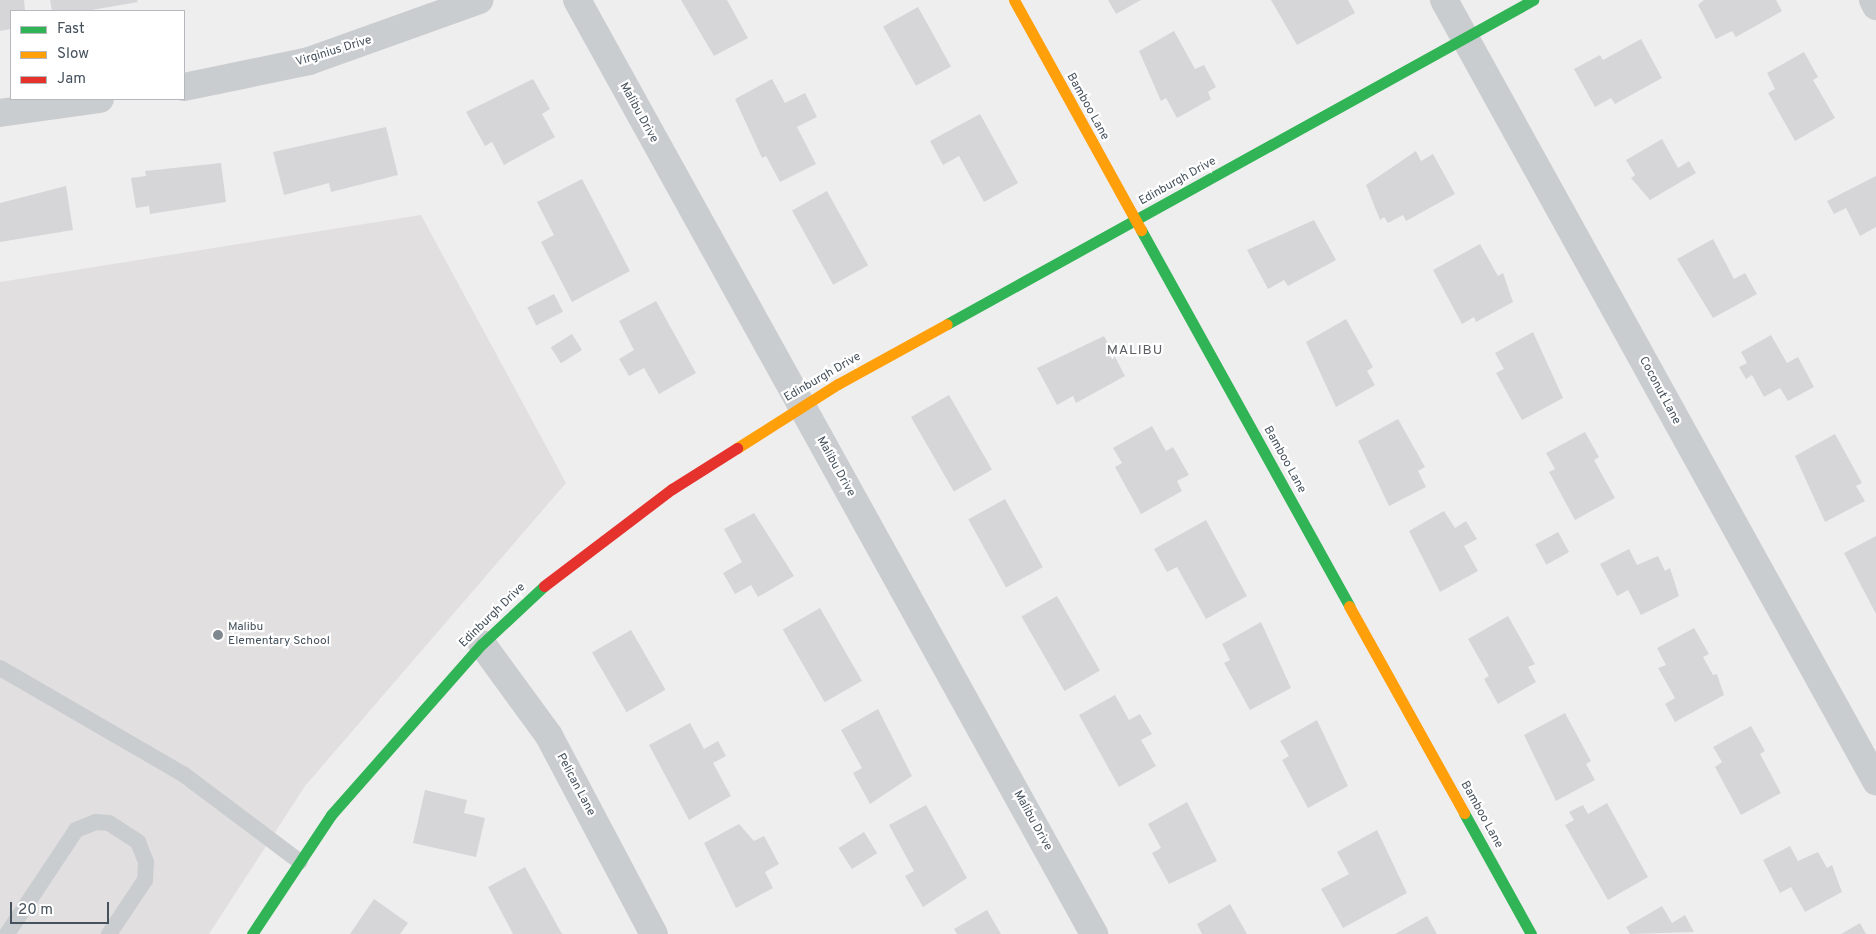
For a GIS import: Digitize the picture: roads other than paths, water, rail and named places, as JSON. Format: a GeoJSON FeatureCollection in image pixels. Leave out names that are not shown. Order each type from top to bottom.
{"type":"FeatureCollection","features":[{"type":"Feature","properties":{"kind":"street","name":"Virginius Drive"},"geometry":{"type":"LineString","coordinates":[[185,87],[309,61],[479,0]]}},
{"type":"Feature","properties":{"kind":"street","name":"Malibu Drive"},"geometry":{"type":"LineString","coordinates":[[577,0],[1094,934]]}},
{"type":"Feature","properties":{"kind":"street","name":"Bamboo Lane"},"geometry":{"type":"LineString","coordinates":[[1014,0],[1135,222],[1531,934]]}},
{"type":"Feature","properties":{"kind":"street","name":"Coconut Lane"},"geometry":{"type":"LineString","coordinates":[[1444,0],[1876,781]]}},
{"type":"Feature","properties":{"kind":"street","name":"Edinburgh Drive"},"geometry":{"type":"LineString","coordinates":[[252,934],[331,815],[390,743],[482,644],[558,572],[672,489],[801,406],[1533,0]]}},
{"type":"Feature","properties":{"kind":"street"},"geometry":{"type":"LineString","coordinates":[[1873,0],[1876,6]]}},
{"type":"Feature","properties":{"kind":"street"},"geometry":{"type":"LineString","coordinates":[[0,113],[93,100]]}},
{"type":"Feature","properties":{"kind":"street","name":"Pelican Lane"},"geometry":{"type":"LineString","coordinates":[[482,644],[549,736],[654,934]]}},
{"type":"Feature","properties":{"kind":"lane"},"geometry":{"type":"LineString","coordinates":[[0,668],[183,774],[300,862]]}},
{"type":"Feature","properties":{"kind":"lane"},"geometry":{"type":"LineString","coordinates":[[7,934],[76,830],[96,822],[109,823],[138,842],[146,862],[145,880],[110,934]]}},
{"type":"Feature","properties":{"kind":"place","name":"Malibu Elementary School"},"geometry":{"type":"Point","coordinates":[218,635]}},
{"type":"Feature","properties":{"kind":"district","name":"MALIBU"},"geometry":{"type":"Point","coordinates":[1135,351]}}]}
